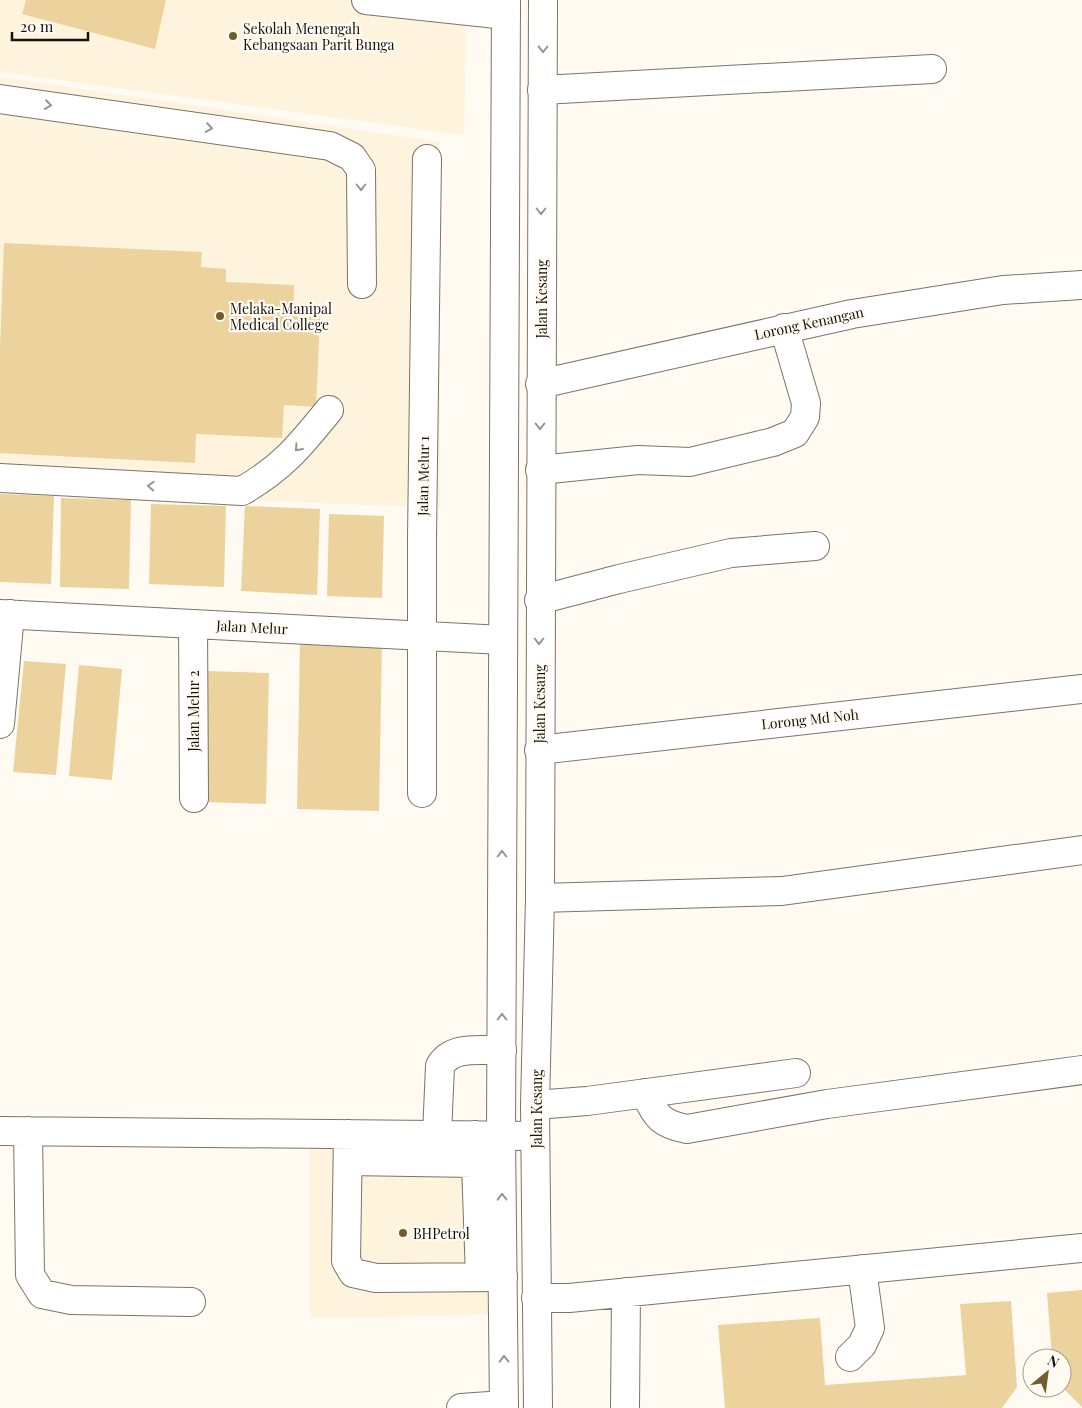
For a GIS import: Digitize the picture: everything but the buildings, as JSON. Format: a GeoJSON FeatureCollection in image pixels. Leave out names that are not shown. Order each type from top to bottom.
{"type":"FeatureCollection","features":[{"type":"Feature","properties":{"kind":"street"},"geometry":{"type":"LineString","coordinates":[[366,0],[506,7],[501,1136],[491,1277]]}},
{"type":"Feature","properties":{"kind":"street","name":"Jalan Kesang"},"geometry":{"type":"LineString","coordinates":[[538,1408],[535,1136],[546,1105],[540,898],[539,750],[543,0]]}},
{"type":"Feature","properties":{"kind":"street"},"geometry":{"type":"LineString","coordinates":[[542,90],[932,69]]}},
{"type":"Feature","properties":{"kind":"street"},"geometry":{"type":"LineString","coordinates":[[0,99],[330,146],[352,157],[361,170],[362,284]]}},
{"type":"Feature","properties":{"kind":"street","name":"Jalan Melur 1"},"geometry":{"type":"LineString","coordinates":[[422,792],[422,538],[427,159]]}},
{"type":"Feature","properties":{"kind":"street","name":"Lorong Kenangan"},"geometry":{"type":"LineString","coordinates":[[540,384],[852,314],[1003,290],[1082,284]]}},
{"type":"Feature","properties":{"kind":"street"},"geometry":{"type":"LineString","coordinates":[[540,470],[638,460],[690,462],[773,442],[795,433],[805,417],[806,402],[784,328]]}},
{"type":"Feature","properties":{"kind":"street"},"geometry":{"type":"LineString","coordinates":[[0,478],[242,491],[269,475],[297,450],[329,410]]}},
{"type":"Feature","properties":{"kind":"street"},"geometry":{"type":"LineString","coordinates":[[540,600],[619,578],[731,553],[815,546]]}},
{"type":"Feature","properties":{"kind":"street"},"geometry":{"type":"LineString","coordinates":[[0,724],[5,614]]}},
{"type":"Feature","properties":{"kind":"street","name":"Jalan Melur"},"geometry":{"type":"LineString","coordinates":[[5,614],[504,640]]}},
{"type":"Feature","properties":{"kind":"street","name":"Jalan Melur 2"},"geometry":{"type":"LineString","coordinates":[[193,624],[194,798]]}},
{"type":"Feature","properties":{"kind":"street","name":"Lorong Md Noh"},"geometry":{"type":"LineString","coordinates":[[539,750],[1082,689]]}},
{"type":"Feature","properties":{"kind":"street"},"geometry":{"type":"LineString","coordinates":[[540,898],[782,891],[1082,850]]}},
{"type":"Feature","properties":{"kind":"street"},"geometry":{"type":"LineString","coordinates":[[437,1135],[440,1066],[445,1057],[454,1051],[502,1050]]}},
{"type":"Feature","properties":{"kind":"street"},"geometry":{"type":"LineString","coordinates":[[645,1093],[654,1114],[670,1126],[687,1129],[828,1104],[1082,1070]]}},
{"type":"Feature","properties":{"kind":"street"},"geometry":{"type":"LineString","coordinates":[[546,1105],[587,1102],[796,1073]]}},
{"type":"Feature","properties":{"kind":"street"},"geometry":{"type":"LineString","coordinates":[[0,1131],[535,1136]]}},
{"type":"Feature","properties":{"kind":"street"},"geometry":{"type":"LineString","coordinates":[[28,1131],[30,1275],[42,1294],[71,1300],[191,1302]]}},
{"type":"Feature","properties":{"kind":"street"},"geometry":{"type":"LineString","coordinates":[[348,1134],[346,1261],[353,1273],[376,1278],[491,1277]]}},
{"type":"Feature","properties":{"kind":"street"},"geometry":{"type":"LineString","coordinates":[[461,1408],[504,1407],[491,1277],[475,1163],[475,1135]]}},
{"type":"Feature","properties":{"kind":"street"},"geometry":{"type":"LineString","coordinates":[[348,1161],[475,1163]]}},
{"type":"Feature","properties":{"kind":"street"},"geometry":{"type":"LineString","coordinates":[[536,1298],[626,1292],[1082,1248]]}},
{"type":"Feature","properties":{"kind":"street"},"geometry":{"type":"LineString","coordinates":[[850,1357],[862,1344],[870,1328],[862,1269]]}},
{"type":"Feature","properties":{"kind":"street"},"geometry":{"type":"LineString","coordinates":[[626,1292],[626,1408]]}},
{"type":"Feature","properties":{"kind":"shaded area","name":"Sekolah Menengah Kebangsaan Parit Bunga"},"geometry":{"type":"Polygon","coordinates":[[[0,0],[467,0],[464,135],[0,72],[0,0]]]}},
{"type":"Feature","properties":{"kind":"shaded area","name":"Melaka-Manipal Medical College"},"geometry":{"type":"Polygon","coordinates":[[[0,77],[440,142],[440,508],[0,490],[0,77]]]}},
{"type":"Feature","properties":{"kind":"shaded area"},"geometry":{"type":"Polygon","coordinates":[[[310,1148],[484,1152],[488,1315],[310,1318],[310,1148]]]}},
{"type":"Feature","properties":{"kind":"place","name":"Sekolah Menengah Kebangsaan Parit Bunga"},"geometry":{"type":"Point","coordinates":[233,36]}},
{"type":"Feature","properties":{"kind":"place","name":"Melaka-Manipal Medical College"},"geometry":{"type":"Point","coordinates":[220,316]}},
{"type":"Feature","properties":{"kind":"place","name":"BHPetrol"},"geometry":{"type":"Point","coordinates":[403,1233]}}]}
